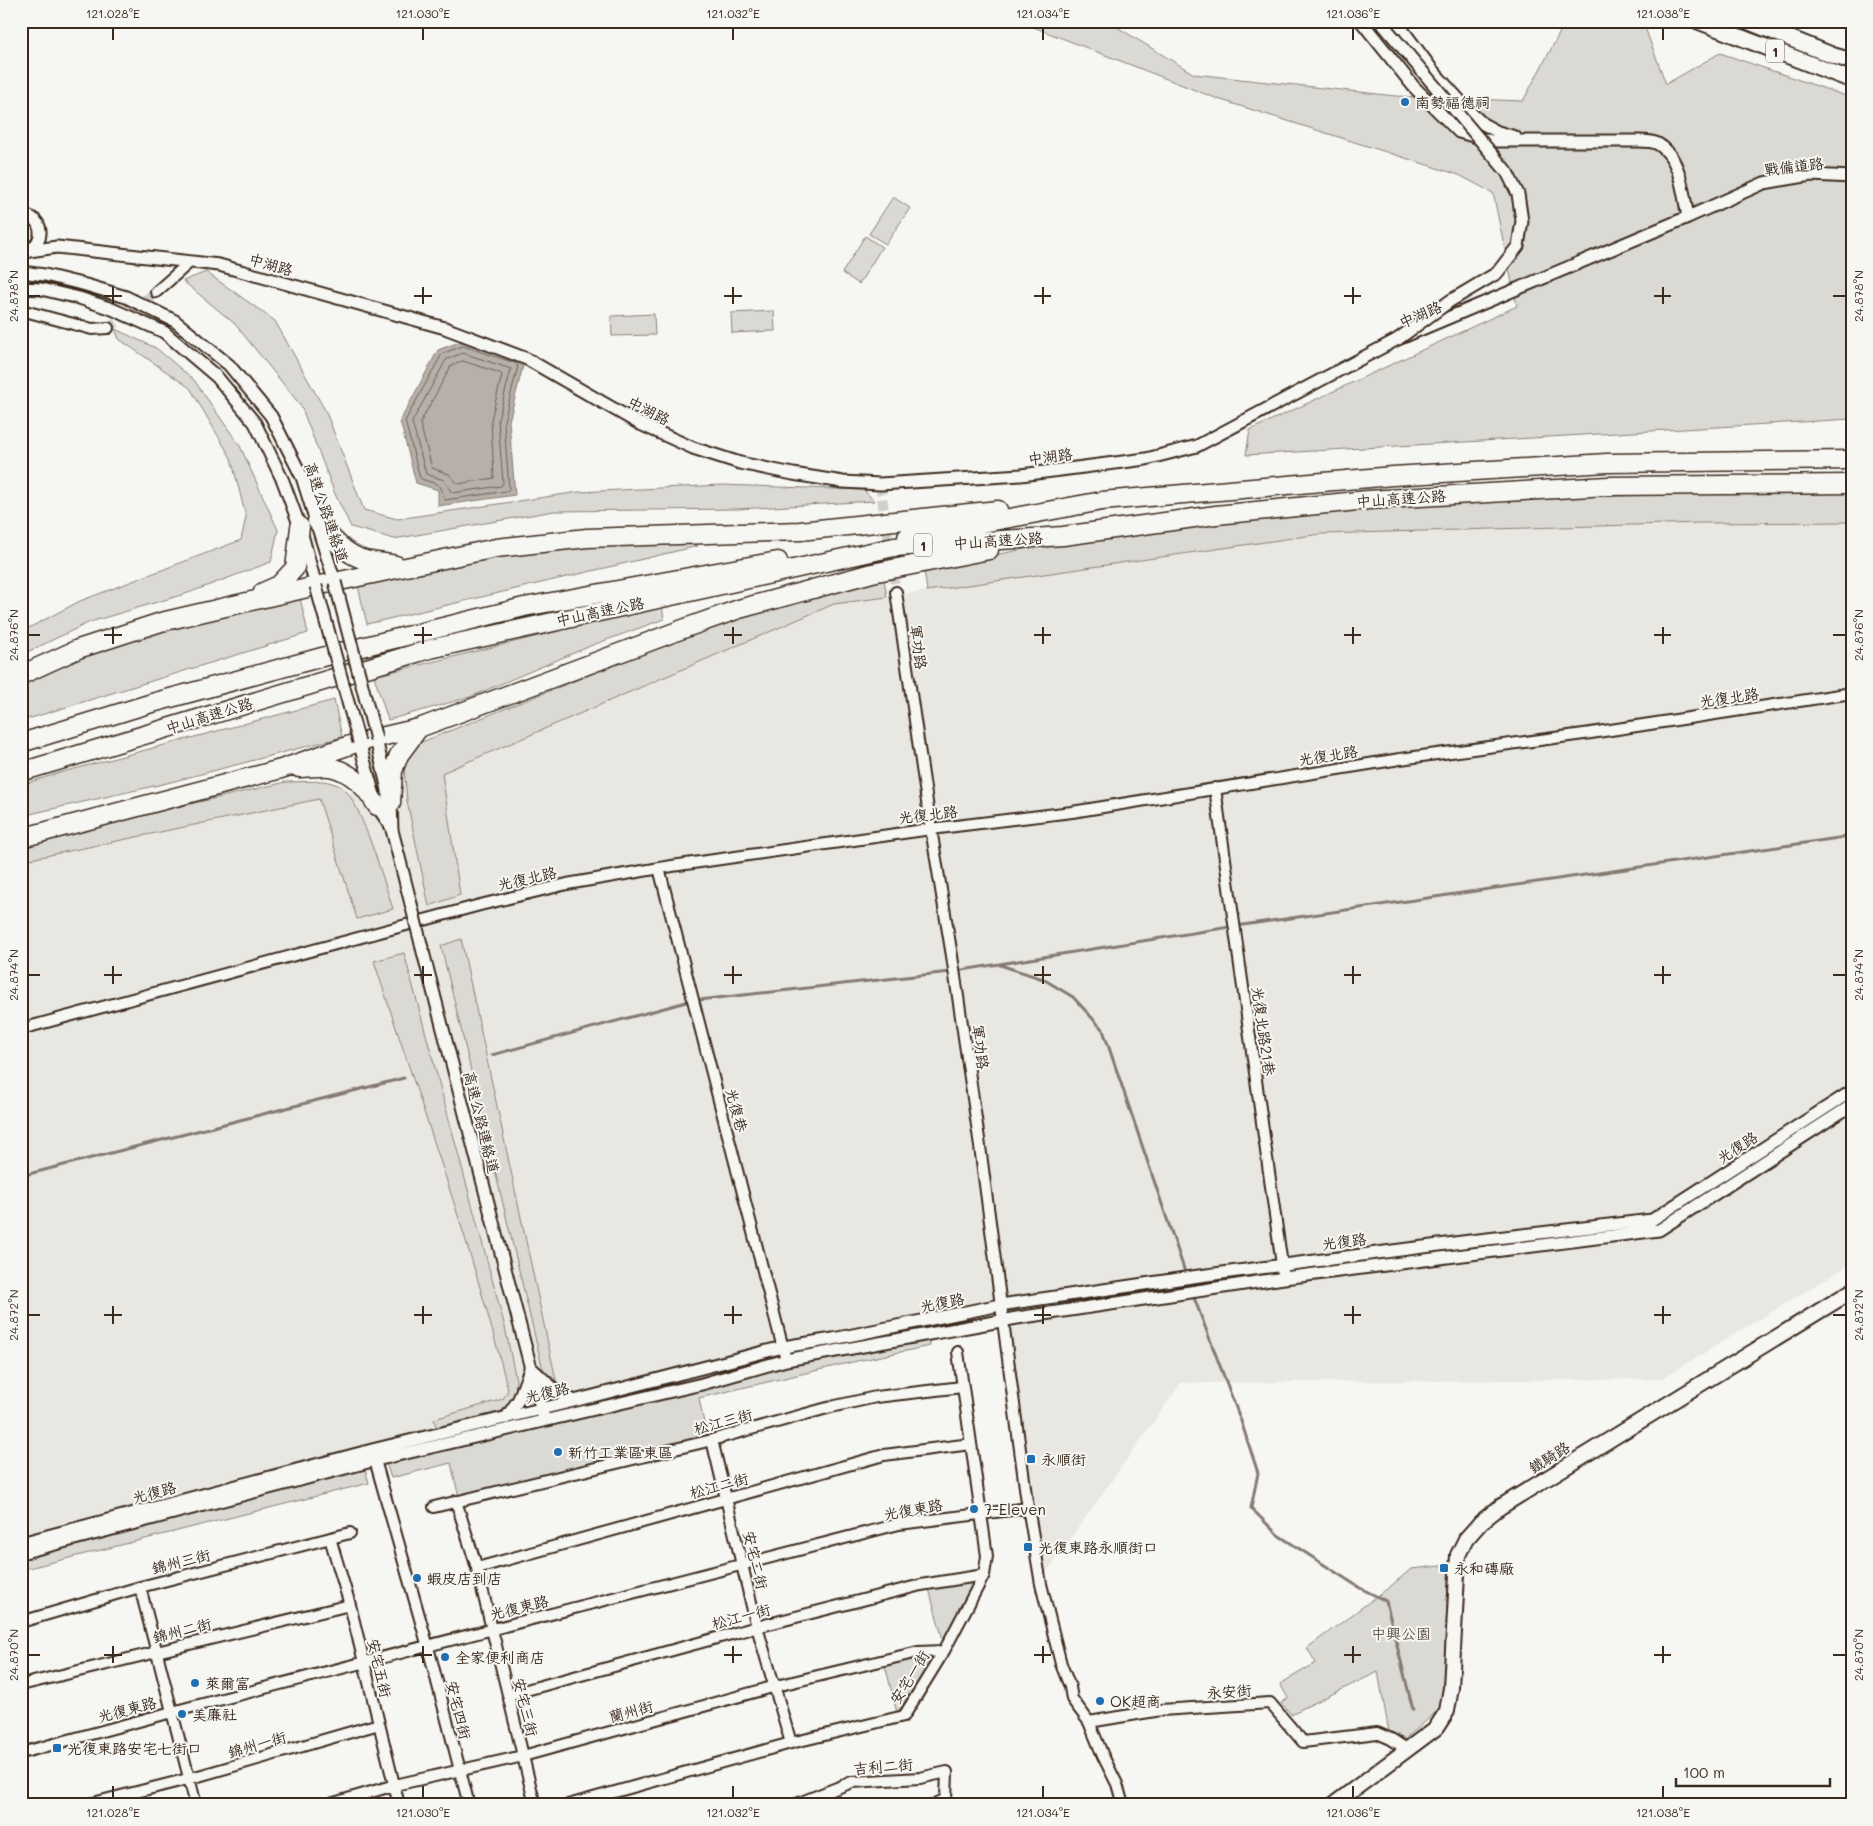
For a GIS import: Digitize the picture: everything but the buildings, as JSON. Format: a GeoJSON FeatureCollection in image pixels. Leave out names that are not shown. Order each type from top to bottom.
{"type":"FeatureCollection","features":[{"type":"Feature","properties":{"kind":"highway","name":"中山高速公路"},"geometry":{"type":"LineString","coordinates":[[21,744],[152,703],[336,653],[524,607],[1102,501],[1393,476],[1597,464],[1852,460]]}},
{"type":"Feature","properties":{"kind":"highway","name":"中山高速公路"},"geometry":{"type":"LineString","coordinates":[[21,772],[430,649],[894,547],[1063,536],[1216,515],[1368,500],[1608,486],[1852,484]]}},
{"type":"Feature","properties":{"kind":"highway"},"geometry":{"type":"LineString","coordinates":[[21,676],[78,649],[161,622],[406,566],[496,548],[587,538],[800,531],[952,514],[1102,501]]}},
{"type":"Feature","properties":{"kind":"highway"},"geometry":{"type":"LineString","coordinates":[[317,521],[336,543],[350,553],[364,560],[406,566]]}},
{"type":"Feature","properties":{"kind":"highway"},"geometry":{"type":"LineString","coordinates":[[235,604],[279,585],[295,568],[300,527]]}},
{"type":"Feature","properties":{"kind":"highway"},"geometry":{"type":"LineString","coordinates":[[21,838],[281,769],[359,742],[418,728],[739,609],[872,573],[1063,536]]}},
{"type":"Feature","properties":{"kind":"highway"},"geometry":{"type":"LineString","coordinates":[[281,769],[330,767],[350,775],[384,804],[399,754],[418,728]]}},
{"type":"Feature","properties":{"kind":"main road","name":"1"},"geometry":{"type":"LineString","coordinates":[[1698,21],[1852,80]]}},
{"type":"Feature","properties":{"kind":"main road","name":"1"},"geometry":{"type":"LineString","coordinates":[[1747,21],[1834,56],[1852,61]]}},
{"type":"Feature","properties":{"kind":"main road","name":"鐵騎路"},"geometry":{"type":"LineString","coordinates":[[1333,1805],[1436,1728],[1448,1711],[1452,1688],[1458,1555],[1466,1539],[1481,1522],[1500,1507],[1552,1474],[1852,1290]]}},
{"type":"Feature","properties":{"kind":"street"},"geometry":{"type":"LineString","coordinates":[[1362,21],[1414,87],[1459,132],[1491,141],[1657,142],[1669,152],[1676,166],[1688,217]]}},
{"type":"Feature","properties":{"kind":"street"},"geometry":{"type":"LineString","coordinates":[[1380,21],[1507,172],[1518,194],[1522,221],[1518,246],[1497,273],[1450,301],[1398,339]]}},
{"type":"Feature","properties":{"kind":"street"},"geometry":{"type":"LineString","coordinates":[[1396,21],[1433,71],[1477,119],[1498,132],[1526,140]]}},
{"type":"Feature","properties":{"kind":"street","name":"戰備道路"},"geometry":{"type":"LineString","coordinates":[[1688,217],[1764,183],[1811,176],[1852,177]]}},
{"type":"Feature","properties":{"kind":"street"},"geometry":{"type":"LineString","coordinates":[[21,215],[32,218],[57,247]]}},
{"type":"Feature","properties":{"kind":"street","name":"中湖路"},"geometry":{"type":"LineString","coordinates":[[24,253],[57,247],[219,265],[445,328],[527,359],[640,424],[693,448],[740,463],[793,474],[843,482],[880,484],[1020,475],[1146,459],[1197,446],[1398,339],[1688,217]]}},
{"type":"Feature","properties":{"kind":"street"},"geometry":{"type":"LineString","coordinates":[[24,253],[34,248],[41,237],[39,225]]}},
{"type":"Feature","properties":{"kind":"street"},"geometry":{"type":"LineString","coordinates":[[156,292],[190,262]]}},
{"type":"Feature","properties":{"kind":"street","name":"高速公路連絡道"},"geometry":{"type":"LineString","coordinates":[[21,272],[86,284],[126,297],[175,321],[229,365],[271,416],[302,477],[335,582],[376,739],[384,804]]}},
{"type":"Feature","properties":{"kind":"street","name":"高速公路連絡道"},"geometry":{"type":"LineString","coordinates":[[21,288],[41,289],[80,298],[112,309],[164,332],[217,377],[255,423],[283,480],[300,527],[359,742],[384,804],[392,830],[530,1368],[546,1421]]}},
{"type":"Feature","properties":{"kind":"street"},"geometry":{"type":"LineString","coordinates":[[21,310],[92,329],[108,328]]}},
{"type":"Feature","properties":{"kind":"street","name":"軍功路"},"geometry":{"type":"LineString","coordinates":[[896,592],[930,829],[957,988],[1028,1508]]}},
{"type":"Feature","properties":{"kind":"street","name":"光復北路"},"geometry":{"type":"LineString","coordinates":[[21,1029],[480,904],[567,884],[659,868],[930,829],[1072,812],[1400,759],[1852,693]]}},
{"type":"Feature","properties":{"kind":"street","name":"光復北路21巷"},"geometry":{"type":"LineString","coordinates":[[1215,788],[1284,1278]]}},
{"type":"Feature","properties":{"kind":"street","name":"光復巷"},"geometry":{"type":"LineString","coordinates":[[659,868],[786,1360]]}},
{"type":"Feature","properties":{"kind":"street","name":"光復路"},"geometry":{"type":"LineString","coordinates":[[21,1553],[541,1408],[783,1347],[833,1339],[1000,1305],[1282,1264],[1652,1220],[1852,1091]]}},
{"type":"Feature","properties":{"kind":"street","name":"光復路"},"geometry":{"type":"LineString","coordinates":[[21,1543],[374,1455],[546,1421],[702,1384],[786,1360],[1002,1320],[1201,1290],[1659,1230],[1852,1105]]}},
{"type":"Feature","properties":{"kind":"street","name":"安宅一街"},"geometry":{"type":"LineString","coordinates":[[568,1805],[791,1743],[904,1716],[944,1651],[984,1575],[987,1556],[958,1352]]}},
{"type":"Feature","properties":{"kind":"street"},"geometry":{"type":"LineString","coordinates":[[506,1418],[519,1399],[530,1368],[554,1390],[574,1401]]}},
{"type":"Feature","properties":{"kind":"street","name":"松江三街"},"geometry":{"type":"LineString","coordinates":[[434,1507],[712,1440],[876,1397],[962,1387]]}},
{"type":"Feature","properties":{"kind":"street","name":"安宅二街"},"geometry":{"type":"LineString","coordinates":[[712,1440],[757,1627],[776,1686],[791,1743]]}},
{"type":"Feature","properties":{"kind":"street","name":"松江二街"},"geometry":{"type":"LineString","coordinates":[[477,1568],[884,1455],[971,1444]]}},
{"type":"Feature","properties":{"kind":"street","name":"安宅四街"},"geometry":{"type":"LineString","coordinates":[[374,1455],[428,1647],[469,1805]]}},
{"type":"Feature","properties":{"kind":"street","name":"安宅三街"},"geometry":{"type":"LineString","coordinates":[[456,1501],[477,1568],[535,1805]]}},
{"type":"Feature","properties":{"kind":"street"},"geometry":{"type":"LineString","coordinates":[[1028,1508],[1042,1584],[1061,1664],[1070,1687],[1072,1699],[1089,1722],[1117,1784],[1123,1805]]}},
{"type":"Feature","properties":{"kind":"street","name":"光復東路"},"geometry":{"type":"LineString","coordinates":[[21,1753],[172,1712],[899,1524],[1028,1508]]}},
{"type":"Feature","properties":{"kind":"street","name":"錦州三街"},"geometry":{"type":"LineString","coordinates":[[21,1622],[140,1587],[350,1532]]}},
{"type":"Feature","properties":{"kind":"street","name":"安宅五街"},"geometry":{"type":"LineString","coordinates":[[330,1538],[350,1604],[399,1805]]}},
{"type":"Feature","properties":{"kind":"street","name":"松江一街"},"geometry":{"type":"LineString","coordinates":[[508,1695],[757,1627],[921,1585],[984,1575]]}},
{"type":"Feature","properties":{"kind":"street"},"geometry":{"type":"LineString","coordinates":[[140,1587],[196,1805]]}},
{"type":"Feature","properties":{"kind":"street","name":"錦州二街"},"geometry":{"type":"LineString","coordinates":[[21,1685],[350,1604]]}},
{"type":"Feature","properties":{"kind":"street","name":"蘭州街"},"geometry":{"type":"LineString","coordinates":[[327,1805],[394,1785],[523,1756],[776,1686],[918,1652],[944,1651]]}},
{"type":"Feature","properties":{"kind":"street","name":"永安街"},"geometry":{"type":"LineString","coordinates":[[1089,1722],[1161,1710],[1270,1703],[1303,1742],[1377,1733],[1408,1750]]}},
{"type":"Feature","properties":{"kind":"street","name":"錦州一街"},"geometry":{"type":"LineString","coordinates":[[86,1805],[188,1779],[378,1724]]}},
{"type":"Feature","properties":{"kind":"street","name":"吉利二街"},"geometry":{"type":"LineString","coordinates":[[794,1805],[852,1782],[920,1778],[947,1772],[946,1799],[933,1805]]}},
{"type":"Feature","properties":{"kind":"shaded area"},"geometry":{"type":"Polygon","coordinates":[[[21,21],[26,21],[21,135],[21,21]]]}},
{"type":"Feature","properties":{"kind":"shaded area"},"geometry":{"type":"Polygon","coordinates":[[[1852,522],[1852,1263],[1661,1379],[1181,1383],[1036,1587],[997,1313],[780,1351],[21,1547],[21,861],[441,773],[834,604],[1320,534],[1701,523],[1852,522]]]}},
{"type":"Feature","properties":{"kind":"green space"},"geometry":{"type":"Polygon","coordinates":[[[1018,21],[1107,21],[1194,74],[1396,96],[1523,101],[1566,21],[1625,21],[1644,25],[1666,84],[1720,53],[1852,98],[1852,419],[1246,455],[1250,430],[1517,306],[1493,193],[1459,175],[1218,99],[1018,21]]]}},
{"type":"Feature","properties":{"kind":"green space"},"geometry":{"type":"Polygon","coordinates":[[[893,197],[910,208],[886,244],[869,234],[893,197]]]}},
{"type":"Feature","properties":{"kind":"green space"},"geometry":{"type":"Polygon","coordinates":[[[865,236],[882,247],[859,284],[842,273],[865,236]]]}},
{"type":"Feature","properties":{"kind":"green space"},"geometry":{"type":"Polygon","coordinates":[[[206,272],[275,321],[326,412],[364,510],[397,519],[579,492],[722,485],[864,490],[874,501],[738,509],[554,511],[394,539],[351,527],[335,494],[301,406],[235,324],[183,281],[206,272]]]}},
{"type":"Feature","properties":{"kind":"green space"},"geometry":{"type":"Polygon","coordinates":[[[774,311],[775,331],[732,333],[731,313],[774,311]]]}},
{"type":"Feature","properties":{"kind":"green space"},"geometry":{"type":"Polygon","coordinates":[[[654,314],[655,335],[612,336],[611,316],[654,314]]]}},
{"type":"Feature","properties":{"kind":"green space"},"geometry":{"type":"Polygon","coordinates":[[[115,329],[156,348],[194,380],[240,446],[278,530],[271,562],[188,593],[90,622],[21,655],[21,632],[80,601],[241,540],[246,517],[231,458],[190,388],[119,339],[115,329]]]}},
{"type":"Feature","properties":{"kind":"green space"},"geometry":{"type":"Polygon","coordinates":[[[1852,492],[1852,522],[1701,523],[1320,534],[927,591],[924,569],[1125,529],[1370,501],[1852,492]]]}},
{"type":"Feature","properties":{"kind":"green space"},"geometry":{"type":"Polygon","coordinates":[[[663,540],[698,546],[367,624],[358,586],[476,560],[521,553],[663,540]]]}},
{"type":"Feature","properties":{"kind":"green space"},"geometry":{"type":"Polygon","coordinates":[[[884,579],[887,597],[834,604],[442,773],[460,895],[429,906],[407,801],[403,757],[419,743],[720,623],[846,586],[884,579]]]}},
{"type":"Feature","properties":{"kind":"green space"},"geometry":{"type":"Polygon","coordinates":[[[300,598],[308,633],[21,721],[21,684],[76,656],[170,626],[300,598]]]}},
{"type":"Feature","properties":{"kind":"green space"},"geometry":{"type":"Polygon","coordinates":[[[662,606],[664,619],[590,646],[470,697],[388,720],[374,676],[662,606]]]}},
{"type":"Feature","properties":{"kind":"green space"},"geometry":{"type":"Polygon","coordinates":[[[334,700],[342,737],[163,784],[21,816],[21,785],[59,773],[334,700]]]}},
{"type":"Feature","properties":{"kind":"green space"},"geometry":{"type":"Polygon","coordinates":[[[324,781],[342,787],[349,794],[364,824],[393,909],[357,919],[319,799],[21,861],[21,843],[286,782],[324,781]]]}},
{"type":"Feature","properties":{"kind":"green space"},"geometry":{"type":"Polygon","coordinates":[[[461,939],[557,1385],[548,1378],[542,1366],[441,946],[461,939]]]}},
{"type":"Feature","properties":{"kind":"green space"},"geometry":{"type":"Polygon","coordinates":[[[404,953],[505,1327],[516,1380],[515,1393],[507,1406],[497,1415],[437,1430],[434,1419],[503,1399],[508,1390],[462,1228],[374,961],[404,953]]]}},
{"type":"Feature","properties":{"kind":"green space"},"geometry":{"type":"Polygon","coordinates":[[[928,1337],[930,1346],[699,1398],[707,1438],[459,1498],[451,1463],[391,1478],[386,1463],[787,1363],[928,1337]]]}},
{"type":"Feature","properties":{"kind":"green space"},"geometry":{"type":"Polygon","coordinates":[[[364,1466],[369,1483],[21,1570],[21,1556],[364,1466]]]}},
{"type":"Feature","properties":{"kind":"green space","name":"中興公園"},"geometry":{"type":"Polygon","coordinates":[[[1449,1565],[1442,1707],[1403,1741],[1389,1732],[1378,1672],[1291,1714],[1281,1703],[1288,1698],[1280,1684],[1316,1663],[1307,1648],[1411,1569],[1449,1565]]]}},
{"type":"Feature","properties":{"kind":"green space"},"geometry":{"type":"Polygon","coordinates":[[[979,1579],[943,1640],[929,1589],[979,1579]]]}},
{"type":"Feature","properties":{"kind":"green space"},"geometry":{"type":"Polygon","coordinates":[[[936,1654],[897,1713],[885,1665],[936,1654]]]}},
{"type":"Feature","properties":{"kind":"water"},"geometry":{"type":"Polygon","coordinates":[[[462,341],[520,359],[523,366],[509,421],[515,495],[438,506],[438,490],[416,483],[400,421],[438,350],[462,341]]]}},
{"type":"Feature","properties":{"kind":"waterway"},"geometry":{"type":"LineString","coordinates":[[492,1055],[690,1001],[950,972],[1236,926],[1852,836]]}},
{"type":"Feature","properties":{"kind":"waterway"},"geometry":{"type":"LineString","coordinates":[[1000,965],[1043,979],[1073,997],[1103,1030],[1186,1275]]}},
{"type":"Feature","properties":{"kind":"waterway"},"geometry":{"type":"LineString","coordinates":[[21,1176],[404,1078]]}},
{"type":"Feature","properties":{"kind":"waterway"},"geometry":{"type":"LineString","coordinates":[[1193,1295],[1241,1421],[1258,1473],[1251,1508],[1278,1535],[1360,1588],[1386,1601],[1413,1710]]}},
{"type":"Feature","properties":{"kind":"tunnel"},"geometry":{"type":"LineString","coordinates":[[108,328],[156,292]]}},
{"type":"Feature","properties":{"kind":"tunnel"},"geometry":{"type":"LineString","coordinates":[[880,484],[896,592]]}},
{"type":"Feature","properties":{"kind":"place","name":"南勢福德祠"},"geometry":{"type":"Point","coordinates":[1405,102]}},
{"type":"Feature","properties":{"kind":"place","name":"新竹工業區東區"},"geometry":{"type":"Point","coordinates":[558,1452]}},
{"type":"Feature","properties":{"kind":"place","name":"永順街"},"geometry":{"type":"Point","coordinates":[1031,1459]}},
{"type":"Feature","properties":{"kind":"place","name":"7-Eleven"},"geometry":{"type":"Point","coordinates":[974,1509]}},
{"type":"Feature","properties":{"kind":"place","name":"光復東路永順街口"},"geometry":{"type":"Point","coordinates":[1028,1547]}},
{"type":"Feature","properties":{"kind":"place","name":"永和磚廠"},"geometry":{"type":"Point","coordinates":[1444,1568]}},
{"type":"Feature","properties":{"kind":"place","name":"蝦皮店到店"},"geometry":{"type":"Point","coordinates":[417,1578]}},
{"type":"Feature","properties":{"kind":"place","name":"全家便利商店"},"geometry":{"type":"Point","coordinates":[445,1657]}},
{"type":"Feature","properties":{"kind":"place","name":"萊爾富"},"geometry":{"type":"Point","coordinates":[195,1683]}},
{"type":"Feature","properties":{"kind":"place","name":"OK超商"},"geometry":{"type":"Point","coordinates":[1100,1701]}},
{"type":"Feature","properties":{"kind":"place","name":"美廉社"},"geometry":{"type":"Point","coordinates":[182,1714]}},
{"type":"Feature","properties":{"kind":"place","name":"光復東路安宅七街口"},"geometry":{"type":"Point","coordinates":[57,1748]}}]}
